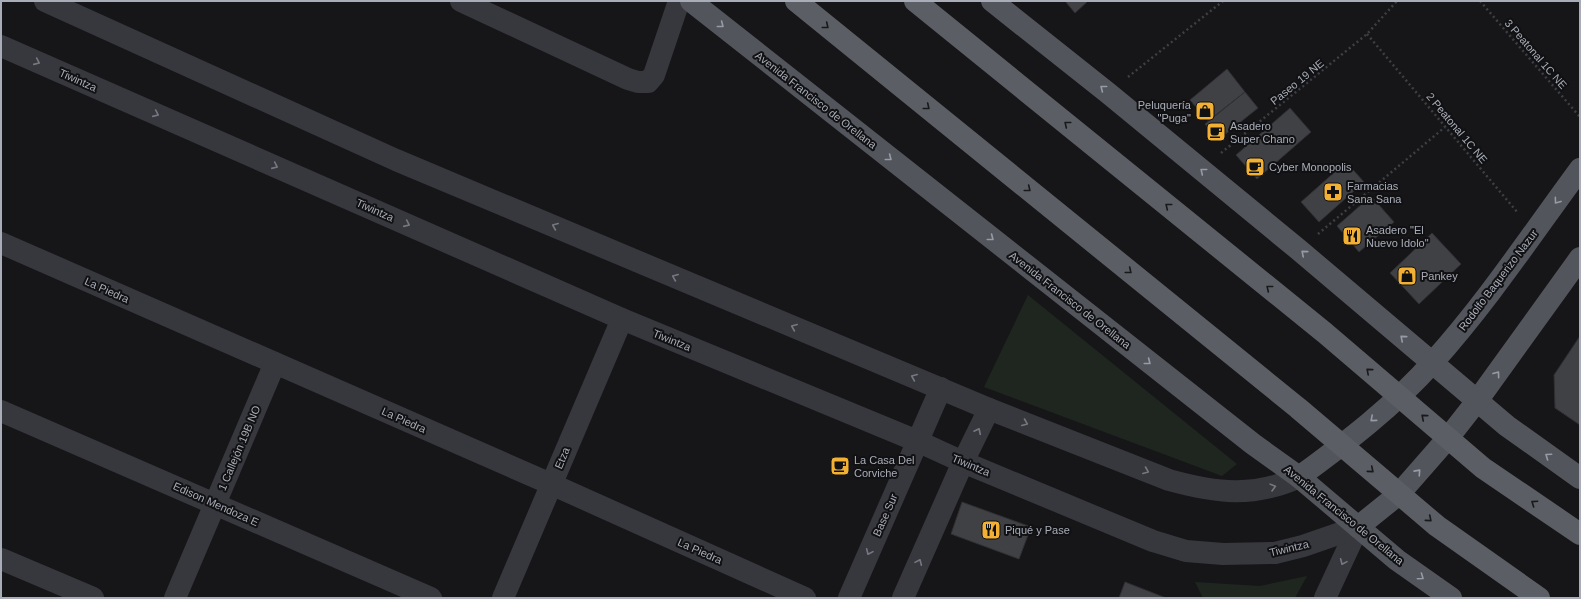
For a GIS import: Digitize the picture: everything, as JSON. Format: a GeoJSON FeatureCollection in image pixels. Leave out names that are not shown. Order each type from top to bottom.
{"type":"FeatureCollection","features":[{"type":"Feature","properties":{"kind":"highway"},"geometry":{"type":"LineString","coordinates":[[796,1],[1286,398],[1437,526],[1539,598]]}},
{"type":"Feature","properties":{"kind":"highway"},"geometry":{"type":"LineString","coordinates":[[915,1],[1325,333],[1483,468],[1580,534]]}},
{"type":"Feature","properties":{"kind":"main road","name":"Avenida Francisco de Orellana"},"geometry":{"type":"LineString","coordinates":[[691,1],[1247,439],[1299,477],[1397,560],[1451,598]]}},
{"type":"Feature","properties":{"kind":"main road"},"geometry":{"type":"LineString","coordinates":[[992,1],[1108,93],[1299,250],[1477,402],[1507,426],[1580,478]]}},
{"type":"Feature","properties":{"kind":"main road","name":"Rodolfo Baquerizo Nazur"},"geometry":{"type":"LineString","coordinates":[[1299,477],[1342,446],[1399,396],[1432,363],[1479,309],[1580,169]]}},
{"type":"Feature","properties":{"kind":"main road"},"geometry":{"type":"LineString","coordinates":[[1358,527],[1399,494],[1448,438],[1477,402],[1580,258]]}},
{"type":"Feature","properties":{"kind":"street"},"geometry":{"type":"LineString","coordinates":[[45,1],[396,160],[989,409],[1169,480],[1197,488],[1226,492],[1248,492],[1285,484],[1299,477]]}},
{"type":"Feature","properties":{"kind":"street"},"geometry":{"type":"LineString","coordinates":[[461,1],[628,79],[644,83],[648,82],[654,75],[679,1]]}},
{"type":"Feature","properties":{"kind":"street","name":"Tiwintza"},"geometry":{"type":"LineString","coordinates":[[1,46],[622,319],[917,441],[963,462],[1153,541],[1186,550],[1252,555],[1275,553],[1303,546],[1358,527]]}},
{"type":"Feature","properties":{"kind":"street","name":"La Piedra"},"geometry":{"type":"LineString","coordinates":[[1,243],[552,484],[805,598]]}},
{"type":"Feature","properties":{"kind":"street","name":"Etza"},"geometry":{"type":"LineString","coordinates":[[503,598],[622,319]]}},
{"type":"Feature","properties":{"kind":"street","name":"1 Callejón 19B NO"},"geometry":{"type":"LineString","coordinates":[[175,598],[275,363]]}},
{"type":"Feature","properties":{"kind":"street","name":"Base Sur"},"geometry":{"type":"LineString","coordinates":[[849,598],[941,388]]}},
{"type":"Feature","properties":{"kind":"street"},"geometry":{"type":"LineString","coordinates":[[903,598],[963,462],[989,409]]}},
{"type":"Feature","properties":{"kind":"street","name":"Edison Mendoza E"},"geometry":{"type":"LineString","coordinates":[[1,410],[431,598]]}},
{"type":"Feature","properties":{"kind":"street"},"geometry":{"type":"LineString","coordinates":[[1325,598],[1358,527]]}},
{"type":"Feature","properties":{"kind":"street"},"geometry":{"type":"LineString","coordinates":[[1,559],[93,598]]}},
{"type":"Feature","properties":{"kind":"path"},"geometry":{"type":"LineString","coordinates":[[1108,93],[1223,1]]}},
{"type":"Feature","properties":{"kind":"path","name":"Paseo 19 NE"},"geometry":{"type":"LineString","coordinates":[[1201,170],[1368,34],[1397,1]]}},
{"type":"Feature","properties":{"kind":"path","name":"3 Peatonal 1C NE"},"geometry":{"type":"LineString","coordinates":[[1480,1],[1580,117]]}},
{"type":"Feature","properties":{"kind":"path","name":"2 Peatonal 1C NE"},"geometry":{"type":"LineString","coordinates":[[1368,34],[1534,232]]}},
{"type":"Feature","properties":{"kind":"path"},"geometry":{"type":"LineString","coordinates":[[1299,250],[1445,127]]}},
{"type":"Feature","properties":{"kind":"shaded area"},"geometry":{"type":"Polygon","coordinates":[[[1028,295],[1237,464],[1222,476],[984,387],[1028,295]]]}},
{"type":"Feature","properties":{"kind":"shaded area"},"geometry":{"type":"Polygon","coordinates":[[[1307,576],[1295,598],[1203,598],[1195,582],[1260,586],[1307,576]]]}},
{"type":"Feature","properties":{"kind":"building"},"geometry":{"type":"Polygon","coordinates":[[[1065,1],[1088,1],[1075,13],[1065,1]]]}},
{"type":"Feature","properties":{"kind":"building"},"geometry":{"type":"Polygon","coordinates":[[[1227,69],[1245,92],[1208,121],[1190,100],[1227,69]]]}},
{"type":"Feature","properties":{"kind":"building"},"geometry":{"type":"Polygon","coordinates":[[[1245,92],[1258,108],[1218,140],[1205,124],[1245,92]]]}},
{"type":"Feature","properties":{"kind":"building"},"geometry":{"type":"Polygon","coordinates":[[[1290,108],[1311,132],[1257,179],[1236,155],[1290,108]]]}},
{"type":"Feature","properties":{"kind":"building","name":"Farmacias Sana Sana"},"geometry":{"type":"Polygon","coordinates":[[[1346,162],[1364,182],[1319,222],[1301,202],[1346,162]]]}},
{"type":"Feature","properties":{"kind":"building"},"geometry":{"type":"Polygon","coordinates":[[[1371,196],[1394,222],[1359,252],[1337,226],[1371,196]]]}},
{"type":"Feature","properties":{"kind":"building"},"geometry":{"type":"Polygon","coordinates":[[[1432,233],[1461,264],[1419,304],[1390,273],[1432,233]]]}},
{"type":"Feature","properties":{"kind":"building"},"geometry":{"type":"Polygon","coordinates":[[[1580,336],[1580,425],[1555,408],[1554,375],[1580,336]]]}},
{"type":"Feature","properties":{"kind":"building","name":"Piqué y Pase"},"geometry":{"type":"Polygon","coordinates":[[[962,502],[1031,527],[1019,559],[951,534],[962,502]]]}},
{"type":"Feature","properties":{"kind":"building"},"geometry":{"type":"Polygon","coordinates":[[[1125,582],[1166,598],[1119,598],[1125,582]]]}},
{"type":"Feature","properties":{"kind":"place","name":"Peluquería \"Puga\""},"geometry":{"type":"Point","coordinates":[1205,111]}},
{"type":"Feature","properties":{"kind":"place","name":"Asadero Super Chano"},"geometry":{"type":"Point","coordinates":[1216,132]}},
{"type":"Feature","properties":{"kind":"place","name":"Cyber Monopolis"},"geometry":{"type":"Point","coordinates":[1255,167]}},
{"type":"Feature","properties":{"kind":"place","name":"Farmacias Sana Sana"},"geometry":{"type":"Point","coordinates":[1333,192]}},
{"type":"Feature","properties":{"kind":"place","name":"Asadero \"El Nuevo Idolo\""},"geometry":{"type":"Point","coordinates":[1352,236]}},
{"type":"Feature","properties":{"kind":"place","name":"Pankey"},"geometry":{"type":"Point","coordinates":[1407,276]}},
{"type":"Feature","properties":{"kind":"place","name":"La Casa Del Corviche"},"geometry":{"type":"Point","coordinates":[840,466]}},
{"type":"Feature","properties":{"kind":"place","name":"Piqué y Pase"},"geometry":{"type":"Point","coordinates":[991,530]}}]}
